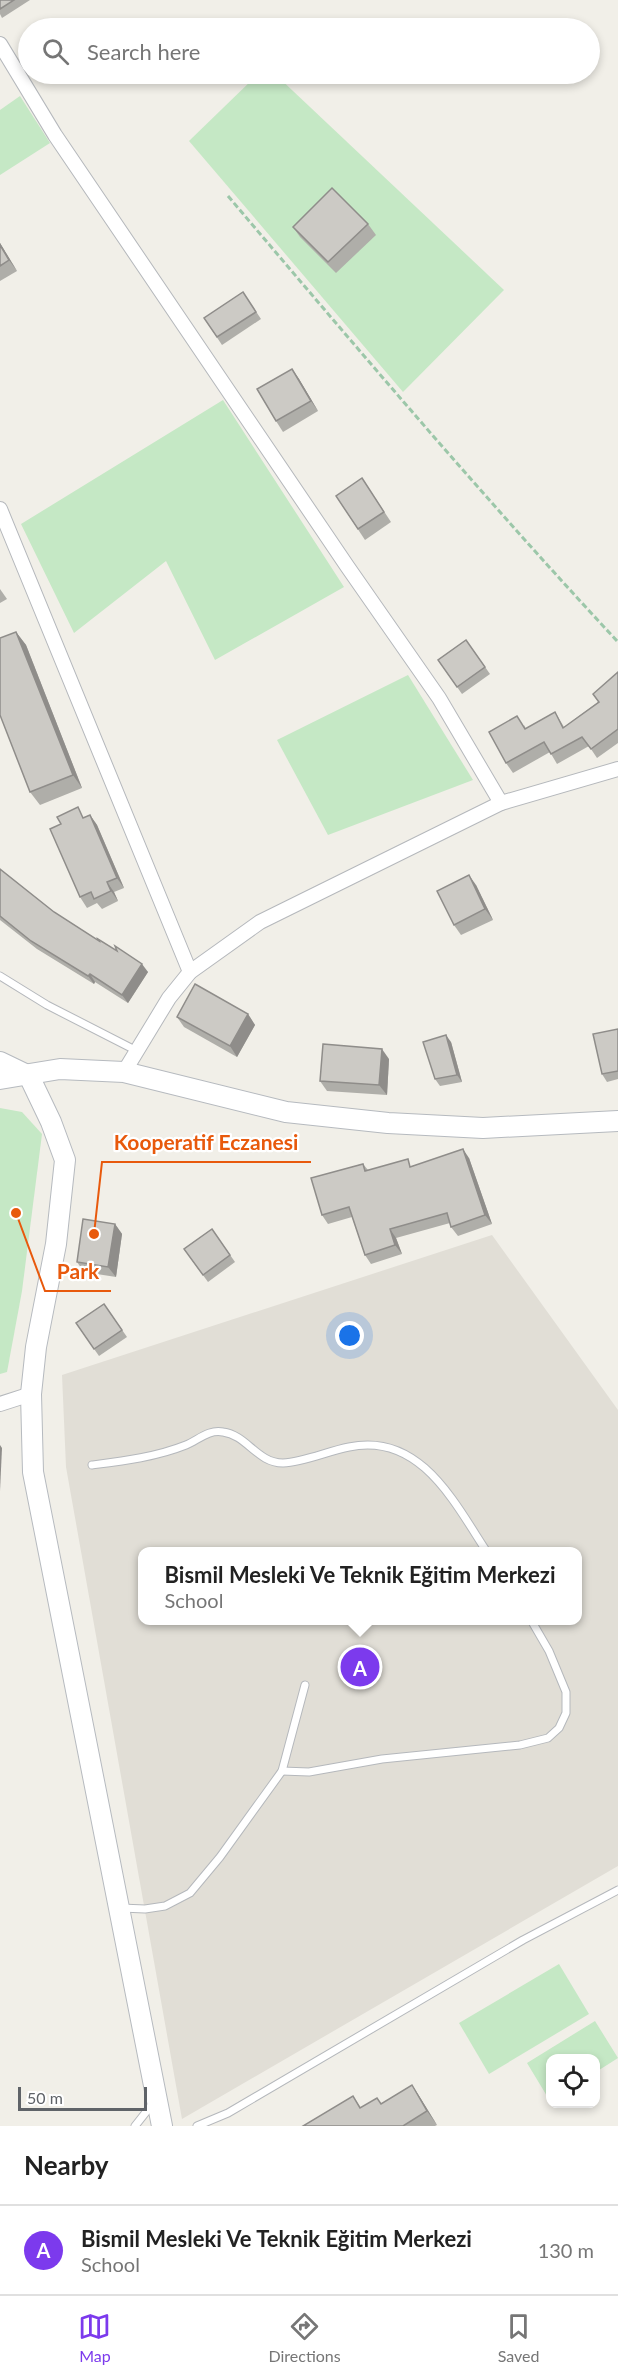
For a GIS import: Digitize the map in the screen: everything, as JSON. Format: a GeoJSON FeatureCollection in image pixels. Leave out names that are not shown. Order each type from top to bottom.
{"type":"FeatureCollection","features":[{"type":"Feature","properties":{"kind":"street"},"geometry":{"type":"LineString","coordinates":[[0,44],[18,74]]}},
{"type":"Feature","properties":{"kind":"street"},"geometry":{"type":"LineString","coordinates":[[24,84],[55,135],[346,567],[439,698],[501,803]]}},
{"type":"Feature","properties":{"kind":"street"},"geometry":{"type":"LineString","coordinates":[[0,509],[190,972]]}},
{"type":"Feature","properties":{"kind":"street"},"geometry":{"type":"LineString","coordinates":[[124,1072],[169,998],[190,972],[260,922],[501,803],[618,769]]}},
{"type":"Feature","properties":{"kind":"street"},"geometry":{"type":"LineString","coordinates":[[0,1057],[60,1069],[124,1072],[286,1112],[388,1123],[483,1128],[618,1120]]}},
{"type":"Feature","properties":{"kind":"street"},"geometry":{"type":"LineString","coordinates":[[0,1062],[29,1076],[51,1122],[65,1160],[56,1244],[36,1347],[31,1394],[33,1473],[162,2126]]}},
{"type":"Feature","properties":{"kind":"street"},"geometry":{"type":"LineString","coordinates":[[0,1079],[29,1076],[60,1069]]}},
{"type":"Feature","properties":{"kind":"street"},"geometry":{"type":"LineString","coordinates":[[0,1404],[31,1394]]}},
{"type":"Feature","properties":{"kind":"lane"},"geometry":{"type":"LineString","coordinates":[[0,976],[47,1005],[137,1051]]}},
{"type":"Feature","properties":{"kind":"lane"},"geometry":{"type":"LineString","coordinates":[[92,1465],[160,1454],[213,1431],[225,1432],[237,1437],[266,1460],[283,1463],[351,1446],[382,1445],[403,1452],[424,1466],[439,1480],[485,1547]]}},
{"type":"Feature","properties":{"kind":"lane"},"geometry":{"type":"LineString","coordinates":[[282,1771],[309,1772],[381,1760],[520,1745],[548,1738],[559,1728],[566,1713],[566,1692],[549,1651],[534,1625]]}},
{"type":"Feature","properties":{"kind":"lane"},"geometry":{"type":"LineString","coordinates":[[119,1908],[145,1909],[165,1906],[190,1893],[220,1857],[282,1771],[305,1685]]}},
{"type":"Feature","properties":{"kind":"lane"},"geometry":{"type":"LineString","coordinates":[[197,2126],[228,2113],[523,1940],[618,1890]]}},
{"type":"Feature","properties":{"kind":"lane"},"geometry":{"type":"LineString","coordinates":[[135,2126],[156,2098]]}},
{"type":"Feature","properties":{"kind":"path"},"geometry":{"type":"LineString","coordinates":[[228,196],[372,367],[530,547],[618,642]]}},
{"type":"Feature","properties":{"kind":"shaded area"},"geometry":{"type":"Polygon","coordinates":[[[492,1235],[618,1410],[618,1866],[182,2119],[66,1467],[62,1375],[492,1235]]]}},
{"type":"Feature","properties":{"kind":"green space"},"geometry":{"type":"Polygon","coordinates":[[[248,84],[286,84],[504,290],[403,392],[189,141],[248,84]]]}},
{"type":"Feature","properties":{"kind":"green space"},"geometry":{"type":"Polygon","coordinates":[[[20,96],[50,143],[0,175],[0,110],[20,96]]]}},
{"type":"Feature","properties":{"kind":"green space"},"geometry":{"type":"Polygon","coordinates":[[[223,400],[344,587],[215,660],[166,561],[74,633],[21,524],[223,400]]]}},
{"type":"Feature","properties":{"kind":"green space"},"geometry":{"type":"Polygon","coordinates":[[[408,675],[473,780],[328,835],[277,740],[408,675]]]}},
{"type":"Feature","properties":{"kind":"green space"},"geometry":{"type":"Polygon","coordinates":[[[0,1108],[22,1112],[42,1134],[22,1291],[7,1372],[0,1374],[0,1108]]]}},
{"type":"Feature","properties":{"kind":"green space"},"geometry":{"type":"Polygon","coordinates":[[[559,1964],[589,2014],[489,2074],[459,2023],[559,1964]]]}},
{"type":"Feature","properties":{"kind":"green space"},"geometry":{"type":"Polygon","coordinates":[[[595,2021],[618,2058],[600,2069],[600,2054],[546,2054],[546,2094],[527,2063],[595,2021]]]}},
{"type":"Feature","properties":{"kind":"building"},"geometry":{"type":"Polygon","coordinates":[[[0,0],[14,0],[0,9],[0,0]]]}},
{"type":"Feature","properties":{"kind":"building"},"geometry":{"type":"Polygon","coordinates":[[[332,188],[368,224],[328,262],[293,227],[332,188]]]}},
{"type":"Feature","properties":{"kind":"building"},"geometry":{"type":"Polygon","coordinates":[[[0,245],[9,260],[0,266],[0,245]]]}},
{"type":"Feature","properties":{"kind":"building"},"geometry":{"type":"Polygon","coordinates":[[[243,292],[256,312],[217,337],[204,318],[243,292]]]}},
{"type":"Feature","properties":{"kind":"building"},"geometry":{"type":"Polygon","coordinates":[[[292,369],[311,401],[276,421],[257,389],[292,369]]]}},
{"type":"Feature","properties":{"kind":"building"},"geometry":{"type":"Polygon","coordinates":[[[362,478],[384,512],[358,529],[336,496],[362,478]]]}},
{"type":"Feature","properties":{"kind":"building"},"geometry":{"type":"Polygon","coordinates":[[[16,632],[73,775],[30,792],[0,715],[0,638],[16,632]]]}},
{"type":"Feature","properties":{"kind":"building"},"geometry":{"type":"Polygon","coordinates":[[[466,640],[485,667],[457,687],[438,660],[466,640]]]}},
{"type":"Feature","properties":{"kind":"building"},"geometry":{"type":"Polygon","coordinates":[[[618,672],[618,729],[591,749],[582,737],[551,754],[544,742],[506,763],[489,732],[517,716],[525,729],[555,712],[563,728],[599,702],[593,694],[618,672]]]}},
{"type":"Feature","properties":{"kind":"building"},"geometry":{"type":"Polygon","coordinates":[[[78,807],[83,818],[90,815],[117,878],[107,882],[111,891],[94,899],[91,892],[80,897],[50,829],[61,824],[57,817],[78,807]]]}},
{"type":"Feature","properties":{"kind":"building"},"geometry":{"type":"Polygon","coordinates":[[[0,869],[54,912],[99,941],[98,939],[117,951],[115,946],[142,964],[122,995],[31,941],[0,916],[0,869]]]}},
{"type":"Feature","properties":{"kind":"building"},"geometry":{"type":"Polygon","coordinates":[[[469,875],[485,909],[454,925],[437,891],[469,875]]]}},
{"type":"Feature","properties":{"kind":"building"},"geometry":{"type":"Polygon","coordinates":[[[195,984],[248,1014],[230,1046],[177,1017],[195,984]]]}},
{"type":"Feature","properties":{"kind":"building"},"geometry":{"type":"Polygon","coordinates":[[[618,1029],[618,1071],[602,1074],[593,1034],[618,1029]]]}},
{"type":"Feature","properties":{"kind":"building"},"geometry":{"type":"Polygon","coordinates":[[[446,1035],[457,1075],[435,1079],[423,1042],[446,1035]]]}},
{"type":"Feature","properties":{"kind":"building"},"geometry":{"type":"Polygon","coordinates":[[[323,1044],[382,1049],[379,1085],[320,1081],[323,1044]]]}},
{"type":"Feature","properties":{"kind":"building"},"geometry":{"type":"Polygon","coordinates":[[[463,1149],[485,1215],[451,1227],[447,1213],[390,1229],[395,1245],[365,1255],[349,1207],[322,1215],[311,1178],[363,1164],[365,1171],[408,1159],[410,1167],[463,1149]]]}},
{"type":"Feature","properties":{"kind":"building"},"geometry":{"type":"Polygon","coordinates":[[[83,1219],[115,1224],[108,1267],[77,1262],[83,1219]]]}},
{"type":"Feature","properties":{"kind":"building"},"geometry":{"type":"Polygon","coordinates":[[[212,1229],[230,1255],[203,1275],[184,1249],[212,1229]]]}},
{"type":"Feature","properties":{"kind":"building"},"geometry":{"type":"Polygon","coordinates":[[[104,1304],[122,1330],[94,1349],[76,1323],[104,1304]]]}},
{"type":"Feature","properties":{"kind":"building"},"geometry":{"type":"Polygon","coordinates":[[[412,2085],[427,2111],[403,2126],[303,2126],[353,2096],[360,2108],[377,2098],[381,2104],[412,2085]]]}},
{"type":"Feature","properties":{"kind":"place","name":"Park"},"geometry":{"type":"Point","coordinates":[16,1213]}},
{"type":"Feature","properties":{"kind":"place","name":"Kooperatif Eczanesi"},"geometry":{"type":"Point","coordinates":[94,1234]}},
{"type":"Feature","properties":{"kind":"place","name":"Bismil Mesleki Ve Teknik Eğitim Merkezi"},"geometry":{"type":"Point","coordinates":[360,1667]}}]}
